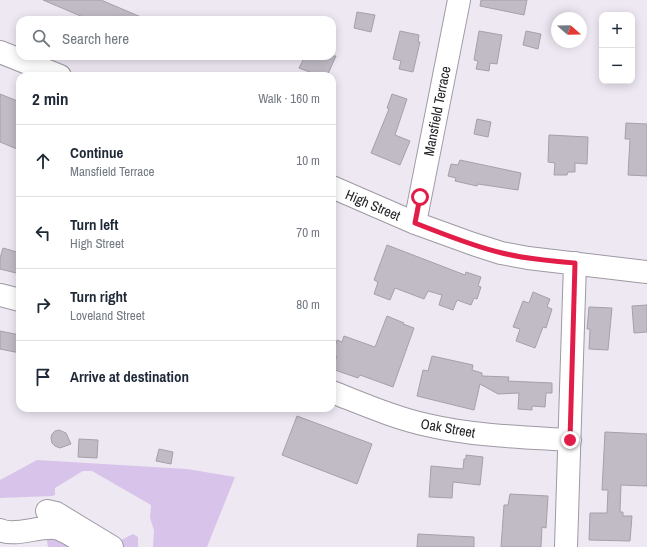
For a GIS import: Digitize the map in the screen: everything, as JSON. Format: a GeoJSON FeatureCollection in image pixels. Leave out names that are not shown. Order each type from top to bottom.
{"type":"FeatureCollection","features":[{"type":"Feature","properties":{"kind":"street","name":"Mansfield Terrace"},"geometry":{"type":"LineString","coordinates":[[415,223],[459,0]]}},
{"type":"Feature","properties":{"kind":"street"},"geometry":{"type":"LineString","coordinates":[[0,52],[16,58]]}},
{"type":"Feature","properties":{"kind":"street"},"geometry":{"type":"LineString","coordinates":[[20,60],[50,72]]}},
{"type":"Feature","properties":{"kind":"street","name":"High Street"},"geometry":{"type":"LineString","coordinates":[[336,189],[415,223],[501,253],[528,258],[647,272]]}},
{"type":"Feature","properties":{"kind":"street"},"geometry":{"type":"LineString","coordinates":[[566,547],[575,263]]}},
{"type":"Feature","properties":{"kind":"street"},"geometry":{"type":"LineString","coordinates":[[0,295],[16,299]]}},
{"type":"Feature","properties":{"kind":"street","name":"Oak Street"},"geometry":{"type":"LineString","coordinates":[[336,394],[398,417],[426,425],[483,434],[570,440]]}},
{"type":"Feature","properties":{"kind":"street"},"geometry":{"type":"LineString","coordinates":[[47,510],[56,513],[112,547]]}},
{"type":"Feature","properties":{"kind":"street"},"geometry":{"type":"LineString","coordinates":[[0,530],[9,533],[56,528],[91,547]]}},
{"type":"Feature","properties":{"kind":"shaded area"},"geometry":{"type":"Polygon","coordinates":[[[37,460],[187,469],[235,477],[207,547],[153,547],[154,530],[150,518],[151,505],[92,471],[83,471],[55,488],[55,495],[52,496],[0,498],[0,480],[37,460]]]}},
{"type":"Feature","properties":{"kind":"shaded area"},"geometry":{"type":"Polygon","coordinates":[[[133,534],[138,537],[138,547],[120,547],[119,541],[133,534]]]}},
{"type":"Feature","properties":{"kind":"shaded area"},"geometry":{"type":"Polygon","coordinates":[[[46,535],[74,547],[48,547],[46,535]]]}},
{"type":"Feature","properties":{"kind":"building"},"geometry":{"type":"Polygon","coordinates":[[[43,0],[101,0],[139,16],[81,16],[43,0]]]}},
{"type":"Feature","properties":{"kind":"building"},"geometry":{"type":"Polygon","coordinates":[[[481,0],[527,0],[524,15],[480,6],[481,0]]]}},
{"type":"Feature","properties":{"kind":"building"},"geometry":{"type":"Polygon","coordinates":[[[357,12],[375,15],[371,32],[354,28],[357,12]]]}},
{"type":"Feature","properties":{"kind":"building"},"geometry":{"type":"Polygon","coordinates":[[[400,31],[419,35],[418,42],[420,42],[413,72],[399,69],[401,61],[393,59],[400,31]]]}},
{"type":"Feature","properties":{"kind":"building"},"geometry":{"type":"Polygon","coordinates":[[[479,31],[502,35],[497,64],[490,63],[489,71],[476,69],[478,61],[474,60],[479,31]]]}},
{"type":"Feature","properties":{"kind":"building"},"geometry":{"type":"Polygon","coordinates":[[[526,31],[541,34],[538,49],[523,45],[526,31]]]}},
{"type":"Feature","properties":{"kind":"building"},"geometry":{"type":"Polygon","coordinates":[[[303,60],[334,60],[329,72],[310,72],[299,68],[303,60]]]}},
{"type":"Feature","properties":{"kind":"building"},"geometry":{"type":"Polygon","coordinates":[[[0,94],[16,100],[16,149],[0,142],[0,94]]]}},
{"type":"Feature","properties":{"kind":"building"},"geometry":{"type":"Polygon","coordinates":[[[392,94],[407,99],[395,135],[410,141],[400,165],[371,153],[389,109],[387,108],[392,94]]]}},
{"type":"Feature","properties":{"kind":"building"},"geometry":{"type":"Polygon","coordinates":[[[477,119],[491,122],[488,137],[474,134],[477,119]]]}},
{"type":"Feature","properties":{"kind":"building"},"geometry":{"type":"Polygon","coordinates":[[[626,123],[647,124],[647,176],[628,175],[630,139],[625,139],[626,123]]]}},
{"type":"Feature","properties":{"kind":"building"},"geometry":{"type":"Polygon","coordinates":[[[549,135],[588,137],[587,164],[575,163],[575,172],[568,172],[567,175],[554,175],[555,163],[548,162],[549,135]]]}},
{"type":"Feature","properties":{"kind":"building"},"geometry":{"type":"Polygon","coordinates":[[[460,160],[521,173],[518,190],[478,184],[477,186],[455,181],[456,178],[448,176],[451,164],[458,165],[460,160]]]}},
{"type":"Feature","properties":{"kind":"building"},"geometry":{"type":"Polygon","coordinates":[[[387,245],[465,275],[466,272],[481,277],[478,286],[481,287],[477,299],[474,298],[471,305],[457,300],[453,310],[439,305],[442,295],[428,291],[424,299],[395,288],[390,300],[374,294],[378,282],[374,280],[387,245]]]}},
{"type":"Feature","properties":{"kind":"building"},"geometry":{"type":"Polygon","coordinates":[[[3,248],[16,252],[16,273],[0,269],[0,258],[3,248]]]}},
{"type":"Feature","properties":{"kind":"building"},"geometry":{"type":"Polygon","coordinates":[[[533,292],[550,299],[547,307],[552,309],[546,328],[543,327],[535,348],[516,341],[520,329],[513,327],[523,301],[529,303],[533,292]]]}},
{"type":"Feature","properties":{"kind":"building"},"geometry":{"type":"Polygon","coordinates":[[[647,305],[647,332],[634,333],[632,306],[647,305]]]}},
{"type":"Feature","properties":{"kind":"building"},"geometry":{"type":"Polygon","coordinates":[[[589,307],[612,308],[608,350],[589,349],[590,329],[587,329],[589,307]]]}},
{"type":"Feature","properties":{"kind":"building"},"geometry":{"type":"Polygon","coordinates":[[[387,316],[414,328],[393,387],[360,375],[358,378],[336,370],[337,340],[342,342],[344,336],[375,347],[387,316]]]}},
{"type":"Feature","properties":{"kind":"building"},"geometry":{"type":"Polygon","coordinates":[[[0,331],[16,334],[16,352],[0,349],[0,331]]]}},
{"type":"Feature","properties":{"kind":"building"},"geometry":{"type":"Polygon","coordinates":[[[432,356],[473,365],[472,370],[482,373],[482,376],[509,377],[508,381],[552,383],[552,393],[546,393],[545,407],[532,406],[532,410],[518,409],[519,393],[498,394],[480,384],[474,410],[417,396],[423,370],[428,371],[432,356]]]}},
{"type":"Feature","properties":{"kind":"building"},"geometry":{"type":"Polygon","coordinates":[[[297,416],[372,444],[357,484],[282,455],[297,416]]]}},
{"type":"Feature","properties":{"kind":"building"},"geometry":{"type":"Polygon","coordinates":[[[59,430],[66,433],[71,444],[60,448],[52,443],[52,434],[59,430]]]}},
{"type":"Feature","properties":{"kind":"building"},"geometry":{"type":"Polygon","coordinates":[[[605,432],[647,434],[647,486],[621,485],[620,512],[623,512],[623,516],[632,516],[630,541],[589,540],[590,513],[607,513],[608,490],[602,490],[605,432]]]}},
{"type":"Feature","properties":{"kind":"building"},"geometry":{"type":"Polygon","coordinates":[[[79,439],[98,440],[97,458],[78,457],[79,439]]]}},
{"type":"Feature","properties":{"kind":"building"},"geometry":{"type":"Polygon","coordinates":[[[159,449],[173,452],[171,464],[156,461],[159,449]]]}},
{"type":"Feature","properties":{"kind":"building"},"geometry":{"type":"Polygon","coordinates":[[[466,455],[483,457],[480,485],[453,482],[452,498],[429,497],[431,466],[463,469],[466,455]]]}},
{"type":"Feature","properties":{"kind":"building"},"geometry":{"type":"Polygon","coordinates":[[[510,494],[548,496],[546,528],[542,527],[541,547],[501,547],[504,505],[508,505],[510,494]]]}},
{"type":"Feature","properties":{"kind":"building"},"geometry":{"type":"Polygon","coordinates":[[[418,534],[474,537],[474,547],[417,547],[418,534]]]}},
{"type":"Feature","properties":{"kind":"route"},"geometry":{"type":"LineString","coordinates":[[420,197],[415,223],[501,253],[528,258],[575,263],[570,440]]}}]}
